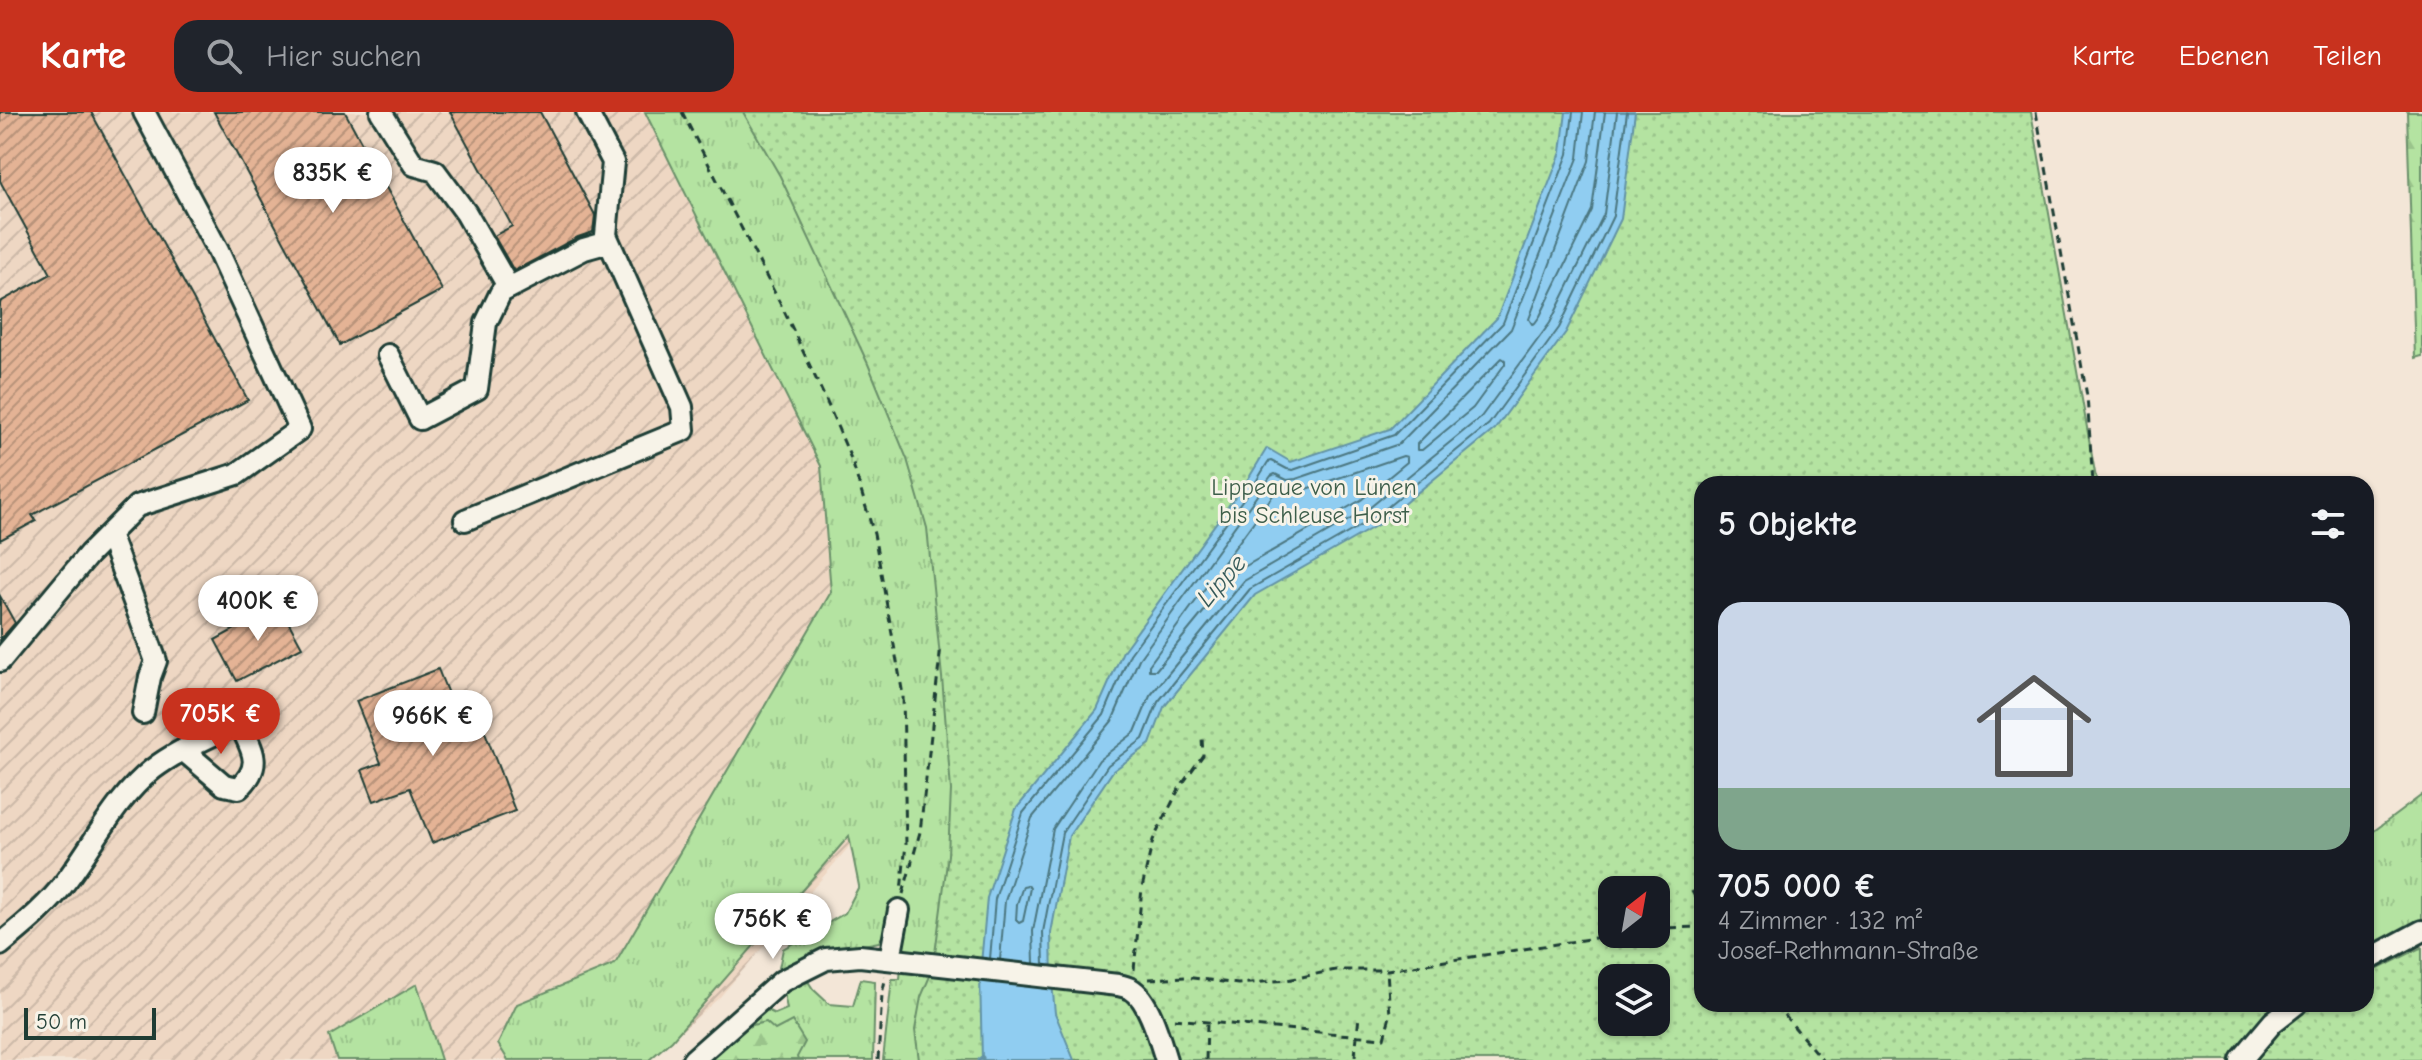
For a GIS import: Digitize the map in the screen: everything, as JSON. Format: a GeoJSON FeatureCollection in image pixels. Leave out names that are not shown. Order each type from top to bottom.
{"type":"FeatureCollection","features":[{"type":"Feature","properties":{"kind":"street"},"geometry":{"type":"LineString","coordinates":[[0,661],[89,554],[137,506],[237,474],[300,429],[218,251],[144,112]]}},
{"type":"Feature","properties":{"kind":"street"},"geometry":{"type":"LineString","coordinates":[[381,112],[414,165],[435,171],[466,213],[509,288]]}},
{"type":"Feature","properties":{"kind":"street"},"geometry":{"type":"LineString","coordinates":[[465,520],[684,430],[682,407],[606,235],[613,162],[587,112]]}},
{"type":"Feature","properties":{"kind":"street"},"geometry":{"type":"LineString","coordinates":[[388,355],[420,419],[477,389],[486,323],[501,292],[584,249],[609,242]]}},
{"type":"Feature","properties":{"kind":"street"},"geometry":{"type":"LineString","coordinates":[[109,534],[156,661],[143,713]]}},
{"type":"Feature","properties":{"kind":"street"},"geometry":{"type":"LineString","coordinates":[[0,945],[38,913],[64,884],[123,800],[152,770],[183,750]]}},
{"type":"Feature","properties":{"kind":"street"},"geometry":{"type":"LineString","coordinates":[[896,960],[899,910]]}},
{"type":"Feature","properties":{"kind":"street"},"geometry":{"type":"LineString","coordinates":[[2374,957],[2422,931]]}},
{"type":"Feature","properties":{"kind":"street"},"geometry":{"type":"LineString","coordinates":[[693,1060],[782,981],[826,959],[860,956],[1125,987],[1142,999],[1166,1060]]}},
{"type":"Feature","properties":{"kind":"street"},"geometry":{"type":"LineString","coordinates":[[2241,1060],[2273,1022],[2286,1012]]}},
{"type":"Feature","properties":{"kind":"path"},"geometry":{"type":"LineString","coordinates":[[682,112],[826,400],[852,461],[874,534],[903,695],[906,844],[899,910]]}},
{"type":"Feature","properties":{"kind":"path"},"geometry":{"type":"LineString","coordinates":[[2036,112],[2087,396],[2092,476]]}},
{"type":"Feature","properties":{"kind":"path"},"geometry":{"type":"LineString","coordinates":[[899,910],[920,832],[941,646]]}},
{"type":"Feature","properties":{"kind":"path"},"geometry":{"type":"LineString","coordinates":[[1125,987],[1153,840],[1180,787],[1203,755],[1202,738]]}},
{"type":"Feature","properties":{"kind":"path"},"geometry":{"type":"LineString","coordinates":[[1692,891],[1694,895]]}},
{"type":"Feature","properties":{"kind":"path"},"geometry":{"type":"LineString","coordinates":[[1670,928],[1694,927]]}},
{"type":"Feature","properties":{"kind":"path"},"geometry":{"type":"LineString","coordinates":[[1125,987],[1163,976],[1238,984],[1287,980],[1336,970],[1387,970],[1598,938]]}},
{"type":"Feature","properties":{"kind":"path"},"geometry":{"type":"LineString","coordinates":[[1182,1020],[1384,1038],[1390,1016],[1387,970]]}},
{"type":"Feature","properties":{"kind":"path"},"geometry":{"type":"LineString","coordinates":[[878,1060],[882,994]]}},
{"type":"Feature","properties":{"kind":"path"},"geometry":{"type":"LineString","coordinates":[[1782,1012],[1822,1060]]}},
{"type":"Feature","properties":{"kind":"path"},"geometry":{"type":"LineString","coordinates":[[1355,1056],[1359,1016]]}},
{"type":"Feature","properties":{"kind":"path"},"geometry":{"type":"LineString","coordinates":[[1206,1060],[1207,1023]]}},
{"type":"Feature","properties":{"kind":"shaded area"},"geometry":{"type":"Polygon","coordinates":[[[0,112],[666,112],[850,475],[878,813],[719,998],[648,1060],[0,1060],[0,112]]]}},
{"type":"Feature","properties":{"kind":"green space"},"geometry":{"type":"Polygon","coordinates":[[[645,112],[1480,112],[981,963],[902,955],[907,913],[889,909],[885,931],[879,942],[817,954],[778,973],[783,949],[845,913],[859,886],[849,836],[672,1040],[649,1060],[508,1060],[498,1044],[517,1004],[615,964],[831,592],[821,466],[645,112]]]}},
{"type":"Feature","properties":{"kind":"green space","name":"Lippeaue von Lünen bis Schleuse Horst"},"geometry":{"type":"Polygon","coordinates":[[[743,112],[2031,112],[2096,476],[1694,476],[1694,1012],[2374,1012],[2374,971],[2422,947],[2422,1060],[919,1060],[915,1030],[921,997],[933,969],[948,855],[951,790],[927,528],[907,459],[868,364],[780,176],[743,112]]]}},
{"type":"Feature","properties":{"kind":"green space"},"geometry":{"type":"Polygon","coordinates":[[[2407,112],[2422,112],[2422,356],[2415,358],[2407,112]]]}},
{"type":"Feature","properties":{"kind":"green space"},"geometry":{"type":"Polygon","coordinates":[[[2422,795],[2422,924],[2374,948],[2374,831],[2422,795]]]}},
{"type":"Feature","properties":{"kind":"green space"},"geometry":{"type":"Polygon","coordinates":[[[901,967],[980,975],[982,1060],[883,1060],[892,979],[900,979],[901,967]]]}},
{"type":"Feature","properties":{"kind":"green space"},"geometry":{"type":"Polygon","coordinates":[[[804,975],[829,1004],[853,1006],[861,979],[875,981],[873,1060],[798,1060],[775,1030],[738,1028],[762,1008],[775,1014],[787,1009],[783,988],[804,975]]]}},
{"type":"Feature","properties":{"kind":"green space"},"geometry":{"type":"Polygon","coordinates":[[[417,984],[441,1060],[337,1060],[329,1036],[417,984]]]}},
{"type":"Feature","properties":{"kind":"green space"},"geometry":{"type":"Polygon","coordinates":[[[792,1021],[805,1042],[798,1060],[702,1060],[738,1028],[766,1022],[775,1030],[792,1021]]]}},
{"type":"Feature","properties":{"kind":"water","name":"Lippe"},"geometry":{"type":"Polygon","coordinates":[[[1566,112],[1635,112],[1621,219],[1566,332],[1495,429],[1379,524],[1255,595],[1164,707],[1150,744],[1113,771],[1069,836],[1051,933],[1052,983],[1055,1013],[1074,1060],[982,1060],[980,975],[987,898],[1016,809],[1097,710],[1123,651],[1267,448],[1291,462],[1390,429],[1497,318],[1561,152],[1566,112]]]}},
{"type":"Feature","properties":{"kind":"building"},"geometry":{"type":"Polygon","coordinates":[[[0,112],[91,112],[248,400],[32,515],[36,521],[0,540],[0,302],[51,274],[0,181],[0,112]]]}},
{"type":"Feature","properties":{"kind":"building"},"geometry":{"type":"Polygon","coordinates":[[[214,112],[345,112],[442,290],[340,345],[214,112]]]}},
{"type":"Feature","properties":{"kind":"building"},"geometry":{"type":"Polygon","coordinates":[[[450,112],[540,112],[595,215],[593,232],[514,271],[494,236],[512,226],[450,112]]]}},
{"type":"Feature","properties":{"kind":"building"},"geometry":{"type":"Polygon","coordinates":[[[0,596],[15,623],[0,640],[0,596]]]}},
{"type":"Feature","properties":{"kind":"building"},"geometry":{"type":"Polygon","coordinates":[[[279,605],[302,647],[237,681],[215,640],[279,605]]]}},
{"type":"Feature","properties":{"kind":"building"},"geometry":{"type":"Polygon","coordinates":[[[438,669],[463,731],[482,724],[515,811],[432,843],[410,788],[374,801],[362,770],[381,763],[356,701],[438,669]]]}}]}
